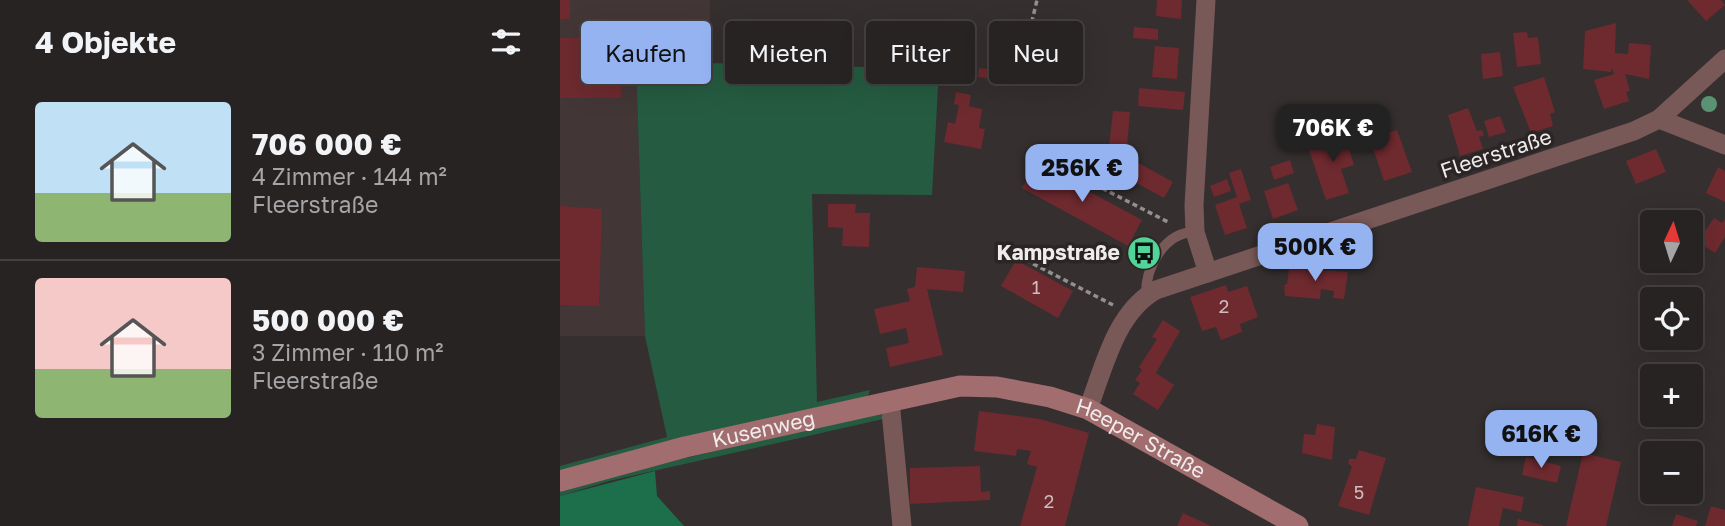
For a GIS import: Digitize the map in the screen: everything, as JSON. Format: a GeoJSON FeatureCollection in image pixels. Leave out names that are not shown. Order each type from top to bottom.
{"type":"FeatureCollection","features":[{"type":"Feature","properties":{"kind":"street"},"geometry":{"type":"LineString","coordinates":[[1206,0],[1196,141],[1195,232],[1208,273]]}},
{"type":"Feature","properties":{"kind":"street","name":"Fleerstraße"},"geometry":{"type":"LineString","coordinates":[[1088,409],[1126,315],[1146,296],[1208,273],[1606,142],[1660,119],[1725,59]]}},
{"type":"Feature","properties":{"kind":"street"},"geometry":{"type":"LineString","coordinates":[[1660,119],[1725,145]]}},
{"type":"Feature","properties":{"kind":"street","name":"Heeper Straße"},"geometry":{"type":"LineString","coordinates":[[970,385],[1050,397],[1088,409],[1298,526]]}},
{"type":"Feature","properties":{"kind":"street","name":"Kusenweg"},"geometry":{"type":"LineString","coordinates":[[560,481],[685,447],[970,385]]}},
{"type":"Feature","properties":{"kind":"street"},"geometry":{"type":"LineString","coordinates":[[890,401],[902,526]]}},
{"type":"Feature","properties":{"kind":"lane"},"geometry":{"type":"LineString","coordinates":[[1146,296],[1149,272],[1163,247],[1175,238],[1195,232]]}},
{"type":"Feature","properties":{"kind":"path"},"geometry":{"type":"LineString","coordinates":[[1032,21],[1037,0]]}},
{"type":"Feature","properties":{"kind":"path"},"geometry":{"type":"LineString","coordinates":[[1057,165],[1149,214],[1195,232]]}},
{"type":"Feature","properties":{"kind":"path"},"geometry":{"type":"LineString","coordinates":[[1018,256],[1121,309],[1126,315]]}},
{"type":"Feature","properties":{"kind":"shaded area"},"geometry":{"type":"Polygon","coordinates":[[[560,0],[710,0],[710,21],[581,21],[581,84],[637,84],[645,336],[560,336],[560,0]]]}},
{"type":"Feature","properties":{"kind":"green space"},"geometry":{"type":"Polygon","coordinates":[[[711,63],[725,63],[725,84],[852,84],[852,67],[866,67],[866,84],[938,84],[932,195],[812,194],[817,402],[870,390],[867,398],[560,473],[560,466],[667,437],[645,336],[637,84],[711,84],[711,63]]]}},
{"type":"Feature","properties":{"kind":"green space"},"geometry":{"type":"Polygon","coordinates":[[[872,412],[881,414],[883,419],[609,481],[560,496],[560,489],[872,412]]]}},
{"type":"Feature","properties":{"kind":"green space"},"geometry":{"type":"Polygon","coordinates":[[[655,471],[657,496],[684,526],[560,526],[560,496],[655,471]]]}},
{"type":"Feature","properties":{"kind":"building"},"geometry":{"type":"Polygon","coordinates":[[[560,0],[570,0],[570,19],[560,19],[560,0]]]}},
{"type":"Feature","properties":{"kind":"building"},"geometry":{"type":"Polygon","coordinates":[[[1157,0],[1182,0],[1181,19],[1156,16],[1157,0]]]}},
{"type":"Feature","properties":{"kind":"building"},"geometry":{"type":"Polygon","coordinates":[[[1687,0],[1721,0],[1725,5],[1706,21],[1687,0]]]}},
{"type":"Feature","properties":{"kind":"building"},"geometry":{"type":"Polygon","coordinates":[[[1616,23],[1615,53],[1628,54],[1629,43],[1651,45],[1649,79],[1625,74],[1630,91],[1626,92],[1629,101],[1604,109],[1594,80],[1614,74],[1612,68],[1611,72],[1583,69],[1585,31],[1616,23]]]}},
{"type":"Feature","properties":{"kind":"building"},"geometry":{"type":"Polygon","coordinates":[[[1134,27],[1158,29],[1158,40],[1133,38],[1134,27]]]}},
{"type":"Feature","properties":{"kind":"building"},"geometry":{"type":"Polygon","coordinates":[[[1527,32],[1528,38],[1538,37],[1541,64],[1517,67],[1513,33],[1527,32]]]}},
{"type":"Feature","properties":{"kind":"building"},"geometry":{"type":"Polygon","coordinates":[[[560,38],[581,38],[581,84],[621,84],[621,98],[560,98],[560,38]]]}},
{"type":"Feature","properties":{"kind":"building"},"geometry":{"type":"Polygon","coordinates":[[[1155,46],[1179,48],[1177,79],[1152,77],[1155,46]]]}},
{"type":"Feature","properties":{"kind":"building"},"geometry":{"type":"Polygon","coordinates":[[[1500,52],[1503,76],[1483,79],[1481,54],[1500,52]]]}},
{"type":"Feature","properties":{"kind":"building"},"geometry":{"type":"Polygon","coordinates":[[[979,68],[989,69],[989,78],[978,77],[979,68]]]}},
{"type":"Feature","properties":{"kind":"building"},"geometry":{"type":"Polygon","coordinates":[[[1544,77],[1555,112],[1550,114],[1553,126],[1531,133],[1513,87],[1544,77]]]}},
{"type":"Feature","properties":{"kind":"building"},"geometry":{"type":"Polygon","coordinates":[[[1139,88],[1185,92],[1183,110],[1138,106],[1139,88]]]}},
{"type":"Feature","properties":{"kind":"building"},"geometry":{"type":"Polygon","coordinates":[[[956,92],[971,95],[969,106],[982,109],[979,128],[985,129],[981,149],[944,142],[948,122],[955,124],[959,105],[954,104],[956,92]]]}},
{"type":"Feature","properties":{"kind":"building"},"geometry":{"type":"Polygon","coordinates":[[[1468,108],[1477,131],[1482,130],[1484,135],[1479,137],[1483,149],[1460,156],[1448,115],[1468,108]]]}},
{"type":"Feature","properties":{"kind":"building"},"geometry":{"type":"Polygon","coordinates":[[[1113,111],[1130,112],[1126,158],[1108,156],[1113,111]]]}},
{"type":"Feature","properties":{"kind":"building"},"geometry":{"type":"Polygon","coordinates":[[[1500,116],[1506,132],[1489,137],[1484,121],[1500,116]]]}},
{"type":"Feature","properties":{"kind":"building"},"geometry":{"type":"Polygon","coordinates":[[[1341,127],[1350,127],[1349,149],[1354,165],[1341,169],[1349,193],[1326,200],[1308,147],[1340,136],[1341,127]]]}},
{"type":"Feature","properties":{"kind":"building"},"geometry":{"type":"Polygon","coordinates":[[[1397,130],[1412,172],[1384,181],[1370,139],[1397,130]]]}},
{"type":"Feature","properties":{"kind":"building"},"geometry":{"type":"Polygon","coordinates":[[[1656,149],[1666,172],[1636,184],[1626,161],[1656,149]]]}},
{"type":"Feature","properties":{"kind":"building"},"geometry":{"type":"Polygon","coordinates":[[[1133,160],[1173,182],[1164,198],[1124,176],[1133,160]]]}},
{"type":"Feature","properties":{"kind":"building"},"geometry":{"type":"Polygon","coordinates":[[[1290,160],[1294,173],[1274,180],[1270,167],[1290,160]]]}},
{"type":"Feature","properties":{"kind":"building"},"geometry":{"type":"Polygon","coordinates":[[[1036,163],[1142,220],[1128,246],[1022,188],[1036,163]]]}},
{"type":"Feature","properties":{"kind":"building"},"geometry":{"type":"Polygon","coordinates":[[[1718,167],[1725,171],[1725,202],[1706,193],[1718,167]]]}},
{"type":"Feature","properties":{"kind":"building"},"geometry":{"type":"Polygon","coordinates":[[[1241,169],[1251,200],[1239,204],[1247,228],[1225,235],[1215,205],[1237,197],[1229,173],[1241,169]]]}},
{"type":"Feature","properties":{"kind":"building"},"geometry":{"type":"Polygon","coordinates":[[[1227,179],[1231,191],[1214,197],[1210,186],[1227,179]]]}},
{"type":"Feature","properties":{"kind":"building"},"geometry":{"type":"Polygon","coordinates":[[[1288,183],[1298,210],[1273,219],[1264,191],[1288,183]]]}},
{"type":"Feature","properties":{"kind":"building"},"geometry":{"type":"Polygon","coordinates":[[[828,204],[856,204],[855,213],[870,213],[869,247],[842,246],[843,228],[828,227],[828,204]]]}},
{"type":"Feature","properties":{"kind":"building"},"geometry":{"type":"Polygon","coordinates":[[[560,206],[602,209],[599,306],[560,305],[560,206]]]}},
{"type":"Feature","properties":{"kind":"building"},"geometry":{"type":"Polygon","coordinates":[[[1714,218],[1722,223],[1725,219],[1725,237],[1715,253],[1703,245],[1703,228],[1706,230],[1714,218]]]}},
{"type":"Feature","properties":{"kind":"building"},"geometry":{"type":"Polygon","coordinates":[[[1016,260],[1073,291],[1058,318],[1001,286],[1016,260]]]}},
{"type":"Feature","properties":{"kind":"building"},"geometry":{"type":"Polygon","coordinates":[[[917,267],[965,271],[963,292],[927,289],[943,355],[890,367],[886,348],[909,343],[906,328],[880,334],[874,309],[910,301],[907,289],[915,287],[917,267]]]}},
{"type":"Feature","properties":{"kind":"building"},"geometry":{"type":"Polygon","coordinates":[[[1289,268],[1348,272],[1344,299],[1333,298],[1334,291],[1321,289],[1320,299],[1285,296],[1284,285],[1287,284],[1289,268]]]}},
{"type":"Feature","properties":{"kind":"building"},"geometry":{"type":"Polygon","coordinates":[[[1226,285],[1228,292],[1247,286],[1258,317],[1240,324],[1242,332],[1221,340],[1216,327],[1202,331],[1190,297],[1226,285]]]}},
{"type":"Feature","properties":{"kind":"building"},"geometry":{"type":"Polygon","coordinates":[[[1163,320],[1180,331],[1156,373],[1174,385],[1158,410],[1133,394],[1140,383],[1135,380],[1142,370],[1139,367],[1157,339],[1152,337],[1163,320]]]}},
{"type":"Feature","properties":{"kind":"building"},"geometry":{"type":"Polygon","coordinates":[[[979,411],[1040,419],[1089,433],[1065,526],[1020,526],[1037,467],[1027,464],[1031,451],[1017,449],[1016,456],[974,451],[979,411]]]}},
{"type":"Feature","properties":{"kind":"building"},"geometry":{"type":"Polygon","coordinates":[[[1317,424],[1335,427],[1332,460],[1302,453],[1304,434],[1315,435],[1317,424]]]}},
{"type":"Feature","properties":{"kind":"building"},"geometry":{"type":"Polygon","coordinates":[[[1359,450],[1386,458],[1369,515],[1338,506],[1352,467],[1348,463],[1349,459],[1356,459],[1359,450]]]}},
{"type":"Feature","properties":{"kind":"building"},"geometry":{"type":"Polygon","coordinates":[[[1583,453],[1621,462],[1606,526],[1566,526],[1583,453]]]}},
{"type":"Feature","properties":{"kind":"building"},"geometry":{"type":"Polygon","coordinates":[[[1526,457],[1561,466],[1557,483],[1522,475],[1526,457]]]}},
{"type":"Feature","properties":{"kind":"building"},"geometry":{"type":"Polygon","coordinates":[[[980,466],[981,492],[990,491],[990,500],[910,504],[910,468],[980,466]]]}},
{"type":"Feature","properties":{"kind":"building"},"geometry":{"type":"Polygon","coordinates":[[[1476,487],[1524,497],[1521,512],[1503,508],[1499,526],[1468,526],[1476,487]]]}},
{"type":"Feature","properties":{"kind":"building"},"geometry":{"type":"Polygon","coordinates":[[[1711,506],[1725,510],[1725,526],[1705,526],[1711,506]]]}},
{"type":"Feature","properties":{"kind":"building"},"geometry":{"type":"Polygon","coordinates":[[[1183,513],[1211,526],[1177,526],[1183,513]]]}},
{"type":"Feature","properties":{"kind":"building"},"geometry":{"type":"Polygon","coordinates":[[[1676,514],[1698,521],[1696,526],[1672,526],[1676,514]]]}},
{"type":"Feature","properties":{"kind":"building"},"geometry":{"type":"Polygon","coordinates":[[[1518,519],[1543,525],[1543,526],[1517,526],[1518,519]]]}},
{"type":"Feature","properties":{"kind":"place","name":"Kampstraße"},"geometry":{"type":"Point","coordinates":[1144,253]}}]}
